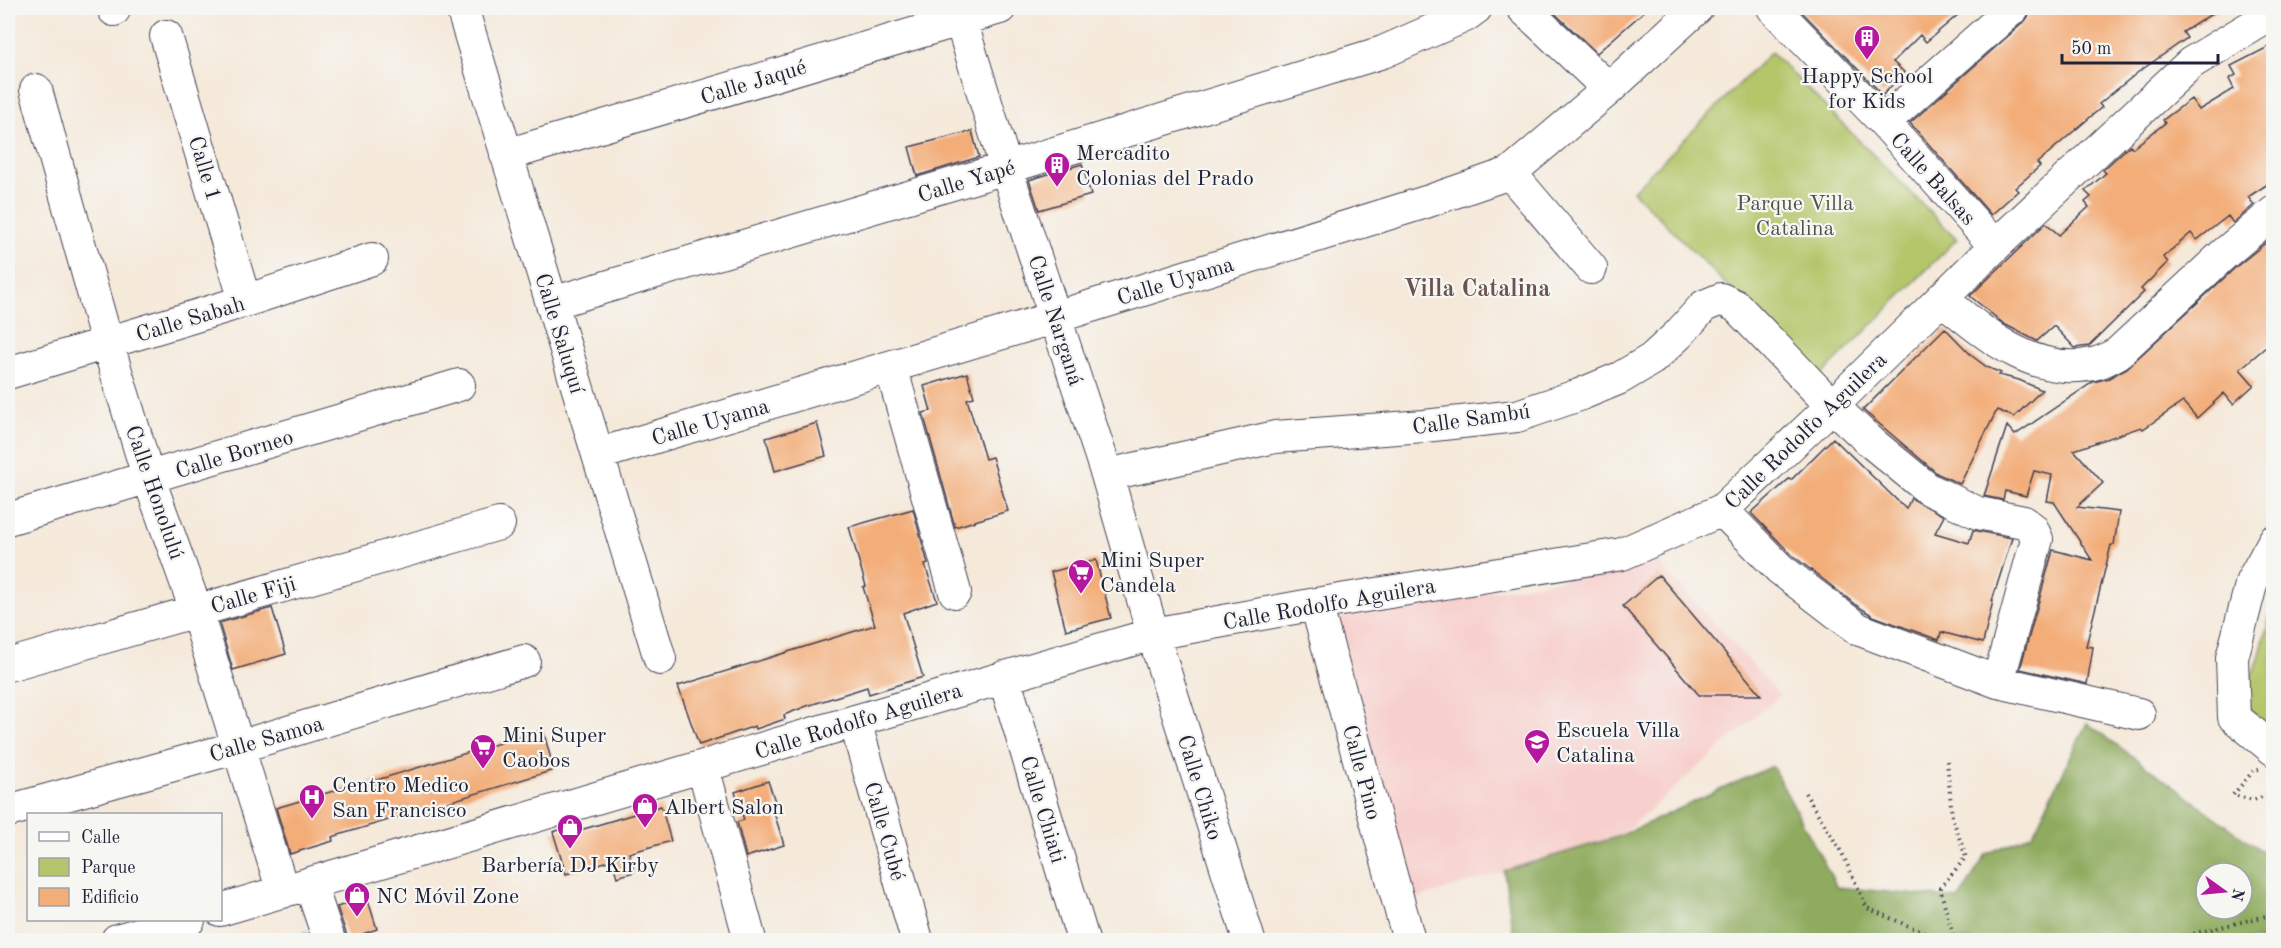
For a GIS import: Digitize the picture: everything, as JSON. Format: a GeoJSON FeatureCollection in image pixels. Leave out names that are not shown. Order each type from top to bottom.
{"type":"FeatureCollection","features":[{"type":"Feature","properties":{"kind":"street","name":"Calle Saluquí"},"geometry":{"type":"LineString","coordinates":[[464,8],[506,155],[660,659]]}},
{"type":"Feature","properties":{"kind":"street","name":"Calle Jaqué"},"geometry":{"type":"LineString","coordinates":[[506,155],[959,13],[1000,8]]}},
{"type":"Feature","properties":{"kind":"street","name":"Calle Yapé"},"geometry":{"type":"LineString","coordinates":[[552,303],[1006,168],[1383,52],[1465,16],[1476,8]]}},
{"type":"Feature","properties":{"kind":"street"},"geometry":{"type":"LineString","coordinates":[[1523,8],[1609,89]]}},
{"type":"Feature","properties":{"kind":"street","name":"Calle Uyama"},"geometry":{"type":"LineString","coordinates":[[599,454],[891,368],[1426,202],[1510,173],[1609,89],[1697,8]]}},
{"type":"Feature","properties":{"kind":"street","name":"Calle Balsas"},"geometry":{"type":"LineString","coordinates":[[1773,8],[1884,122],[1995,246]]}},
{"type":"Feature","properties":{"kind":"street"},"geometry":{"type":"LineString","coordinates":[[1884,122],[2013,8]]}},
{"type":"Feature","properties":{"kind":"street","name":"Calle Narganá"},"geometry":{"type":"LineString","coordinates":[[959,13],[1006,168],[1107,475],[1153,634]]}},
{"type":"Feature","properties":{"kind":"street","name":"Calle Rodolfo Aguilera"},"geometry":{"type":"LineString","coordinates":[[222,909],[1153,634],[1316,604],[1622,554],[1722,510],[1833,406],[1995,246],[2191,63],[2274,13]]}},
{"type":"Feature","properties":{"kind":"street","name":"Calle 1"},"geometry":{"type":"LineString","coordinates":[[166,36],[245,301]]}},
{"type":"Feature","properties":{"kind":"street","name":"Calle Honolulú"},"geometry":{"type":"LineString","coordinates":[[36,90],[107,342],[149,478],[196,610],[238,747],[297,887],[329,940]]}},
{"type":"Feature","properties":{"kind":"street"},"geometry":{"type":"LineString","coordinates":[[1510,173],[1591,268]]}},
{"type":"Feature","properties":{"kind":"street"},"geometry":{"type":"LineString","coordinates":[[1942,299],[1999,344],[2021,356],[2071,366],[2098,363],[2118,353],[2224,254],[2274,212]]}},
{"type":"Feature","properties":{"kind":"street","name":"Calle Sabah"},"geometry":{"type":"LineString","coordinates":[[8,374],[372,259]]}},
{"type":"Feature","properties":{"kind":"street","name":"Calle Sambú"},"geometry":{"type":"LineString","coordinates":[[1107,475],[1275,437],[1424,426],[1517,416],[1620,378],[1652,359],[1704,306],[1721,299],[1737,306],[1833,406],[1872,443],[1929,489],[1978,513],[2024,522],[2032,528],[2037,539],[1998,682]]}},
{"type":"Feature","properties":{"kind":"street"},"geometry":{"type":"LineString","coordinates":[[891,368],[955,592]]}},
{"type":"Feature","properties":{"kind":"street","name":"Calle Borneo"},"geometry":{"type":"LineString","coordinates":[[8,519],[459,385]]}},
{"type":"Feature","properties":{"kind":"street"},"geometry":{"type":"LineString","coordinates":[[1722,510],[1780,569],[1858,630],[1998,682],[2139,714]]}},
{"type":"Feature","properties":{"kind":"street","name":"Calle Fiji"},"geometry":{"type":"LineString","coordinates":[[8,665],[499,524]]}},
{"type":"Feature","properties":{"kind":"street"},"geometry":{"type":"LineString","coordinates":[[2269,759],[2234,717],[2232,658],[2252,581],[2274,541]]}},
{"type":"Feature","properties":{"kind":"street","name":"Calle Pino"},"geometry":{"type":"LineString","coordinates":[[1316,604],[1409,940]]}},
{"type":"Feature","properties":{"kind":"street","name":"Calle Chiko"},"geometry":{"type":"LineString","coordinates":[[1153,634],[1249,940]]}},
{"type":"Feature","properties":{"kind":"street","name":"Calle Samoa"},"geometry":{"type":"LineString","coordinates":[[8,811],[238,747],[524,661]]}},
{"type":"Feature","properties":{"kind":"street","name":"Calle Chiati"},"geometry":{"type":"LineString","coordinates":[[1004,677],[1083,940]]}},
{"type":"Feature","properties":{"kind":"street","name":"Calle Cubé"},"geometry":{"type":"LineString","coordinates":[[855,721],[917,940]]}},
{"type":"Feature","properties":{"kind":"street"},"geometry":{"type":"LineString","coordinates":[[703,767],[750,940]]}},
{"type":"Feature","properties":{"kind":"street"},"geometry":{"type":"LineString","coordinates":[[117,940],[185,921]]}},
{"type":"Feature","properties":{"kind":"path"},"geometry":{"type":"LineString","coordinates":[[2269,759],[2254,771],[2233,795],[2253,800],[2274,792]]}},
{"type":"Feature","properties":{"kind":"path"},"geometry":{"type":"LineString","coordinates":[[1947,761],[1952,817],[1966,857],[1940,888],[1954,940]]}},
{"type":"Feature","properties":{"kind":"path"},"geometry":{"type":"LineString","coordinates":[[1805,794],[1842,853],[1867,908],[1941,940]]}},
{"type":"Feature","properties":{"kind":"path"},"geometry":{"type":"LineString","coordinates":[[2122,940],[2180,937],[2274,914]]}},
{"type":"Feature","properties":{"kind":"shaded area","name":"Escuela Villa Catalina"},"geometry":{"type":"Polygon","coordinates":[[[1659,563],[1780,695],[1620,836],[1413,900],[1333,619],[1659,563]]]}},
{"type":"Feature","properties":{"kind":"green space","name":"Parque Villa Catalina"},"geometry":{"type":"Polygon","coordinates":[[[1771,52],[1957,239],[1819,378],[1633,191],[1771,52]]]}},
{"type":"Feature","properties":{"kind":"green space"},"geometry":{"type":"Polygon","coordinates":[[[2273,604],[2273,732],[2240,701],[2258,662],[2273,604]]]}},
{"type":"Feature","properties":{"kind":"green space"},"geometry":{"type":"Polygon","coordinates":[[[2087,723],[2273,858],[2273,940],[1514,940],[1504,871],[1620,836],[1772,766],[1837,887],[1959,899],[1986,854],[2033,834],[2087,723]]]}},
{"type":"Feature","properties":{"kind":"building"},"geometry":{"type":"Polygon","coordinates":[[[1549,8],[1648,8],[1597,53],[1549,8]]]}},
{"type":"Feature","properties":{"kind":"building"},"geometry":{"type":"Polygon","coordinates":[[[1798,8],[1966,8],[1926,42],[1920,35],[1893,62],[1904,72],[1883,95],[1798,8]]]}},
{"type":"Feature","properties":{"kind":"building"},"geometry":{"type":"Polygon","coordinates":[[[2031,8],[2221,8],[2183,32],[2187,38],[2137,73],[2099,104],[2102,107],[2037,163],[2040,166],[2015,188],[2018,191],[1991,215],[1910,123],[2025,21],[2031,8]]]}},
{"type":"Feature","properties":{"kind":"building"},"geometry":{"type":"Polygon","coordinates":[[[2274,44],[2274,180],[2248,197],[2254,205],[2233,223],[2228,216],[2197,240],[2191,233],[2163,257],[2168,262],[2141,289],[2144,292],[2089,346],[2075,348],[2054,326],[2037,341],[2004,324],[1970,296],[2046,223],[2059,235],[2089,207],[2085,202],[2091,197],[2085,191],[2106,173],[2103,170],[2130,145],[2133,148],[2165,123],[2163,120],[2191,99],[2199,110],[2234,89],[2229,79],[2236,75],[2231,66],[2274,44]]]}},
{"type":"Feature","properties":{"kind":"building"},"geometry":{"type":"Polygon","coordinates":[[[972,131],[979,157],[917,176],[909,147],[972,131]]]}},
{"type":"Feature","properties":{"kind":"building","name":"Mercadito Colonias del Prado"},"geometry":{"type":"Polygon","coordinates":[[[1082,164],[1091,195],[1039,210],[1029,180],[1082,164]]]}},
{"type":"Feature","properties":{"kind":"building"},"geometry":{"type":"Polygon","coordinates":[[[2274,236],[2274,340],[2240,369],[2254,385],[2233,404],[2224,393],[2197,418],[2183,402],[2143,429],[2141,427],[2074,450],[2103,483],[2077,507],[2119,512],[2114,545],[2111,545],[2086,646],[2093,647],[2087,684],[2020,669],[2053,550],[2092,560],[2054,502],[2047,501],[2052,475],[2034,471],[2026,496],[2005,491],[2003,500],[1984,496],[2007,426],[2015,435],[2093,382],[2109,378],[2127,368],[2236,267],[2274,236]]]}},
{"type":"Feature","properties":{"kind":"building"},"geometry":{"type":"Polygon","coordinates":[[[1945,328],[1972,356],[1987,367],[2001,373],[1999,375],[2019,380],[2042,390],[2014,417],[1997,410],[1960,484],[1938,474],[1863,410],[1945,328]]]}},
{"type":"Feature","properties":{"kind":"building"},"geometry":{"type":"Polygon","coordinates":[[[967,373],[974,397],[967,399],[985,459],[992,457],[1008,511],[955,527],[923,413],[931,411],[924,386],[967,373]]]}},
{"type":"Feature","properties":{"kind":"building"},"geometry":{"type":"Polygon","coordinates":[[[817,423],[826,456],[775,471],[766,438],[817,423]]]}},
{"type":"Feature","properties":{"kind":"building"},"geometry":{"type":"Polygon","coordinates":[[[1833,438],[1906,509],[1911,498],[1944,516],[1935,533],[1969,543],[1973,530],[2012,538],[1992,601],[1983,643],[1941,632],[1939,640],[1873,616],[1792,555],[1751,513],[1789,479],[1791,480],[1833,438]]]}},
{"type":"Feature","properties":{"kind":"building"},"geometry":{"type":"Polygon","coordinates":[[[913,509],[928,564],[925,565],[937,601],[903,613],[923,677],[869,694],[867,687],[807,706],[784,715],[785,719],[756,729],[755,726],[699,745],[678,686],[875,625],[863,587],[866,586],[849,527],[913,509]]]}},
{"type":"Feature","properties":{"kind":"building","name":"Mini Super Candela"},"geometry":{"type":"Polygon","coordinates":[[[1096,560],[1111,618],[1066,630],[1051,572],[1096,560]]]}},
{"type":"Feature","properties":{"kind":"building"},"geometry":{"type":"Polygon","coordinates":[[[1659,575],[1761,695],[1699,695],[1623,606],[1659,575]]]}},
{"type":"Feature","properties":{"kind":"building"},"geometry":{"type":"Polygon","coordinates":[[[272,608],[286,654],[233,670],[219,623],[272,608]]]}},
{"type":"Feature","properties":{"kind":"building"},"geometry":{"type":"Polygon","coordinates":[[[543,730],[554,770],[332,837],[333,841],[290,854],[276,808],[543,730]]]}},
{"type":"Feature","properties":{"kind":"building"},"geometry":{"type":"Polygon","coordinates":[[[768,781],[777,807],[773,809],[784,845],[746,857],[737,822],[744,820],[735,792],[768,781]]]}},
{"type":"Feature","properties":{"kind":"building"},"geometry":{"type":"Polygon","coordinates":[[[661,806],[671,841],[629,853],[634,872],[617,877],[612,860],[566,874],[553,832],[575,825],[577,831],[661,806]]]}},
{"type":"Feature","properties":{"kind":"building","name":"NC Móvil Zone"},"geometry":{"type":"Polygon","coordinates":[[[367,897],[377,929],[348,939],[337,907],[367,897]]]}},
{"type":"Feature","properties":{"kind":"waterway"},"geometry":{"type":"LineString","coordinates":[[305,934],[305,940]]}},
{"type":"Feature","properties":{"kind":"place","name":"Happy School for Kids"},"geometry":{"type":"Point","coordinates":[1867,61]}},
{"type":"Feature","properties":{"kind":"place","name":"Mercadito Colonias del Prado"},"geometry":{"type":"Point","coordinates":[1057,188]}},
{"type":"Feature","properties":{"kind":"place","name":"Mini Super Candela"},"geometry":{"type":"Point","coordinates":[1081,595]}},
{"type":"Feature","properties":{"kind":"place","name":"Escuela Villa Catalina"},"geometry":{"type":"Point","coordinates":[1537,765]}},
{"type":"Feature","properties":{"kind":"place","name":"Mini Super Caobos"},"geometry":{"type":"Point","coordinates":[483,770]}},
{"type":"Feature","properties":{"kind":"place","name":"Centro Medico San Francisco"},"geometry":{"type":"Point","coordinates":[312,820]}},
{"type":"Feature","properties":{"kind":"place","name":"Albert Salon"},"geometry":{"type":"Point","coordinates":[645,829]}},
{"type":"Feature","properties":{"kind":"place","name":"Barbería DJ Kirby"},"geometry":{"type":"Point","coordinates":[570,850]}},
{"type":"Feature","properties":{"kind":"place","name":"NC Móvil Zone"},"geometry":{"type":"Point","coordinates":[357,918]}},
{"type":"Feature","properties":{"kind":"district","name":"Villa Catalina"},"geometry":{"type":"Point","coordinates":[1477,288]}}]}
